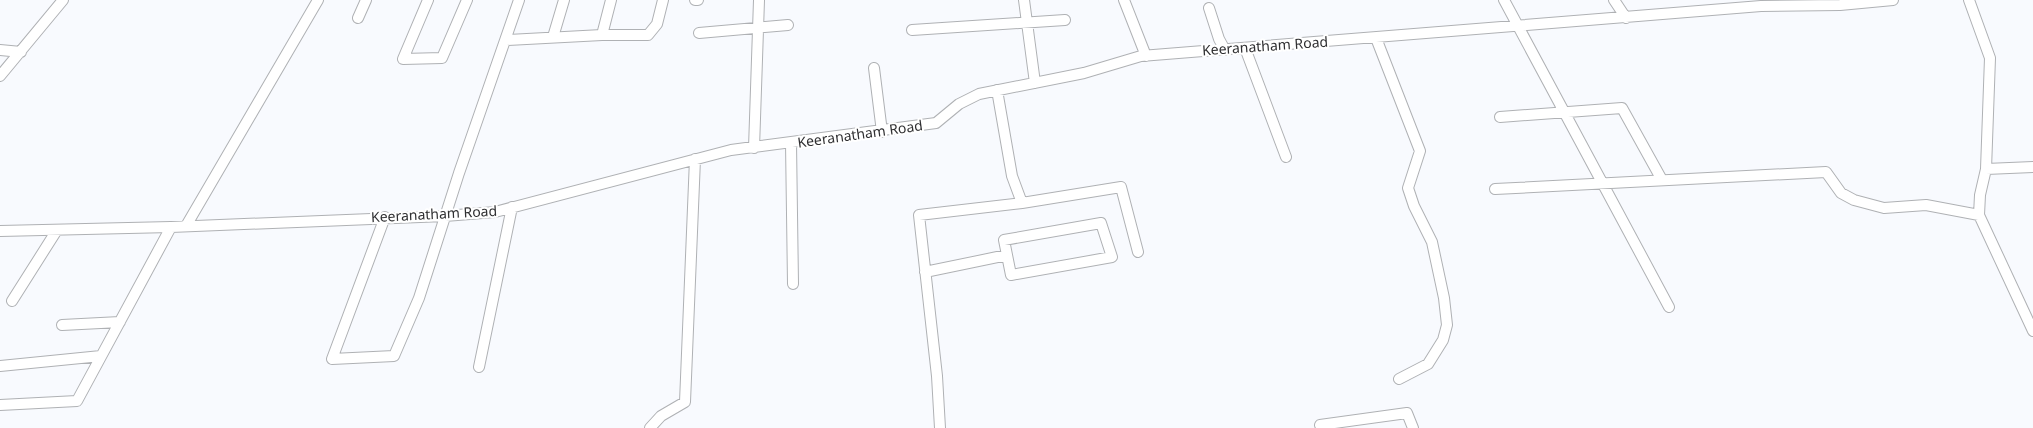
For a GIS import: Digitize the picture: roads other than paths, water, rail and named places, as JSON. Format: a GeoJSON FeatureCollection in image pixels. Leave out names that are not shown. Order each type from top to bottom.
{"type":"FeatureCollection","features":[{"type":"Feature","properties":{"kind":"street"},"geometry":{"type":"LineString","coordinates":[[0,76],[63,0]]}},
{"type":"Feature","properties":{"kind":"street"},"geometry":{"type":"LineString","coordinates":[[186,226],[318,0]]}},
{"type":"Feature","properties":{"kind":"street"},"geometry":{"type":"LineString","coordinates":[[358,18],[366,0]]}},
{"type":"Feature","properties":{"kind":"street"},"geometry":{"type":"LineString","coordinates":[[428,0],[403,59],[442,58],[466,0]]}},
{"type":"Feature","properties":{"kind":"street"},"geometry":{"type":"LineString","coordinates":[[386,217],[332,359],[394,356],[403,340],[426,278],[445,216],[519,0]]}},
{"type":"Feature","properties":{"kind":"street"},"geometry":{"type":"LineString","coordinates":[[553,36],[564,0]]}},
{"type":"Feature","properties":{"kind":"street"},"geometry":{"type":"LineString","coordinates":[[602,35],[611,0]]}},
{"type":"Feature","properties":{"kind":"street"},"geometry":{"type":"LineString","coordinates":[[506,40],[553,36],[648,35],[653,33],[656,28],[663,0]]}},
{"type":"Feature","properties":{"kind":"street"},"geometry":{"type":"LineString","coordinates":[[754,148],[759,0]]}},
{"type":"Feature","properties":{"kind":"street"},"geometry":{"type":"LineString","coordinates":[[1024,0],[1035,83]]}},
{"type":"Feature","properties":{"kind":"street"},"geometry":{"type":"LineString","coordinates":[[1124,0],[1146,56]]}},
{"type":"Feature","properties":{"kind":"street"},"geometry":{"type":"LineString","coordinates":[[1504,0],[1520,26],[1669,307]]}},
{"type":"Feature","properties":{"kind":"street"},"geometry":{"type":"LineString","coordinates":[[1614,0],[1626,18]]}},
{"type":"Feature","properties":{"kind":"street","name":"Keeranatham Road"},"geometry":{"type":"LineString","coordinates":[[0,231],[171,227],[445,216],[495,212],[731,150],[882,132],[936,123],[959,104],[980,94],[1084,73],[1146,56],[1626,18],[1759,3],[1840,5],[1892,0]]}},
{"type":"Feature","properties":{"kind":"street"},"geometry":{"type":"LineString","coordinates":[[1969,0],[1990,58],[1986,169],[1980,195],[1979,215],[2032,327]]}},
{"type":"Feature","properties":{"kind":"street"},"geometry":{"type":"LineString","coordinates":[[1210,8],[1219,39],[1225,50]]}},
{"type":"Feature","properties":{"kind":"street"},"geometry":{"type":"LineString","coordinates":[[912,30],[1065,20]]}},
{"type":"Feature","properties":{"kind":"street"},"geometry":{"type":"LineString","coordinates":[[700,33],[788,25]]}},
{"type":"Feature","properties":{"kind":"street"},"geometry":{"type":"LineString","coordinates":[[1376,38],[1420,151],[1408,188],[1414,206],[1432,242],[1444,298],[1447,324],[1443,340],[1428,364],[1399,379]]}},
{"type":"Feature","properties":{"kind":"street"},"geometry":{"type":"LineString","coordinates":[[1245,48],[1286,157]]}},
{"type":"Feature","properties":{"kind":"street"},"geometry":{"type":"LineString","coordinates":[[0,50],[21,52]]}},
{"type":"Feature","properties":{"kind":"street"},"geometry":{"type":"LineString","coordinates":[[874,68],[882,132]]}},
{"type":"Feature","properties":{"kind":"street"},"geometry":{"type":"LineString","coordinates":[[997,90],[1012,176],[1022,203]]}},
{"type":"Feature","properties":{"kind":"street"},"geometry":{"type":"LineString","coordinates":[[1500,117],[1622,108],[1662,180]]}},
{"type":"Feature","properties":{"kind":"street"},"geometry":{"type":"LineString","coordinates":[[791,143],[793,284]]}},
{"type":"Feature","properties":{"kind":"street"},"geometry":{"type":"LineString","coordinates":[[650,428],[661,416],[685,402],[695,159]]}},
{"type":"Feature","properties":{"kind":"street"},"geometry":{"type":"LineString","coordinates":[[1986,169],[2033,167]]}},
{"type":"Feature","properties":{"kind":"street"},"geometry":{"type":"LineString","coordinates":[[1495,189],[1826,172],[1841,194],[1854,200],[1884,208],[1926,204],[1979,215]]}},
{"type":"Feature","properties":{"kind":"street"},"geometry":{"type":"LineString","coordinates":[[940,428],[937,376],[919,216],[1022,203],[1121,187],[1138,252]]}},
{"type":"Feature","properties":{"kind":"street"},"geometry":{"type":"LineString","coordinates":[[479,367],[512,207]]}},
{"type":"Feature","properties":{"kind":"street"},"geometry":{"type":"LineString","coordinates":[[1101,224],[1112,257],[1012,275],[1007,255],[1004,240],[1101,224]]}},
{"type":"Feature","properties":{"kind":"street"},"geometry":{"type":"LineString","coordinates":[[0,405],[77,401],[171,227]]}},
{"type":"Feature","properties":{"kind":"street"},"geometry":{"type":"LineString","coordinates":[[12,300],[57,230]]}},
{"type":"Feature","properties":{"kind":"street"},"geometry":{"type":"LineString","coordinates":[[925,272],[1007,255]]}},
{"type":"Feature","properties":{"kind":"street"},"geometry":{"type":"LineString","coordinates":[[62,325],[120,322]]}},
{"type":"Feature","properties":{"kind":"street"},"geometry":{"type":"LineString","coordinates":[[0,366],[101,356]]}},
{"type":"Feature","properties":{"kind":"street"},"geometry":{"type":"LineString","coordinates":[[1320,425],[1407,414],[1413,428]]}}]}
